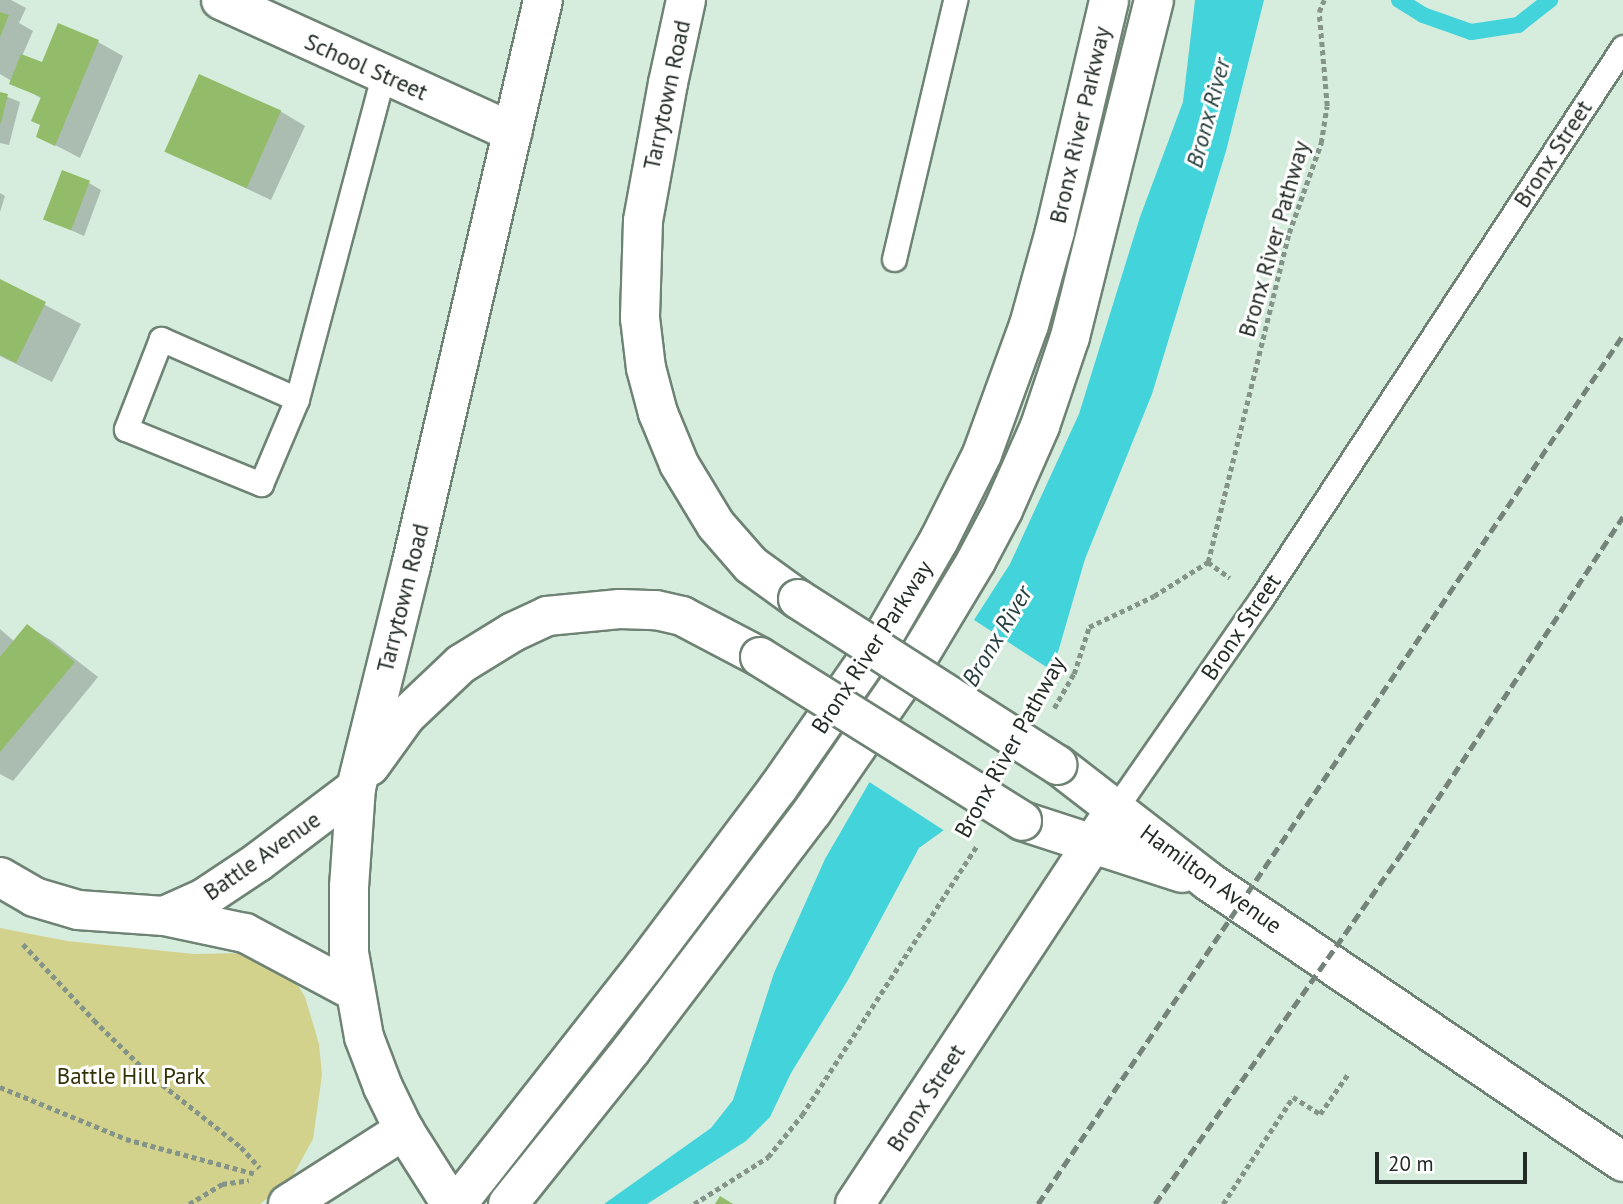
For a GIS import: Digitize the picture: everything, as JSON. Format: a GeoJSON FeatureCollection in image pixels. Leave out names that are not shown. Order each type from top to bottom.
{"type":"FeatureCollection","features":[{"type":"Feature","properties":{"kind":"main road","name":"School Street"},"geometry":{"type":"LineString","coordinates":[[221,0],[512,132]]}},
{"type":"Feature","properties":{"kind":"main road","name":"Tarrytown Road"},"geometry":{"type":"LineString","coordinates":[[448,1199],[404,1130],[383,1087],[364,1037],[349,953],[349,887],[356,788],[411,566],[543,0]]}},
{"type":"Feature","properties":{"kind":"main road","name":"Tarrytown Road"},"geometry":{"type":"LineString","coordinates":[[687,0],[667,83],[643,221],[640,318],[646,368],[659,414],[679,464],[716,525],[751,565],[798,599]]}},
{"type":"Feature","properties":{"kind":"main road","name":"Bronx River Parkway"},"geometry":{"type":"LineString","coordinates":[[448,1199],[645,965],[778,788],[883,637],[940,540],[982,454],[1029,324],[1049,254],[1109,0]]}},
{"type":"Feature","properties":{"kind":"main road","name":"Bronx River Parkway"},"geometry":{"type":"LineString","coordinates":[[508,1204],[632,1049],[812,812],[916,661],[976,561],[1022,469],[1056,383],[1084,289],[1154,0]]}},
{"type":"Feature","properties":{"kind":"main road","name":"Hamilton Avenue"},"geometry":{"type":"LineString","coordinates":[[798,599],[1058,765],[1208,881],[1623,1162]]}},
{"type":"Feature","properties":{"kind":"main road"},"geometry":{"type":"LineString","coordinates":[[356,788],[406,716],[433,689],[490,645],[547,616],[620,609],[656,610],[682,616],[760,657],[1022,821],[1208,881]]}},
{"type":"Feature","properties":{"kind":"main road","name":"Battle Avenue"},"geometry":{"type":"LineString","coordinates":[[164,916],[204,898],[258,862],[356,788]]}},
{"type":"Feature","properties":{"kind":"main road","name":"Bronx Street"},"geometry":{"type":"LineString","coordinates":[[855,1204],[1115,809]]}},
{"type":"Feature","properties":{"kind":"main road","name":"Battle Avenue"},"geometry":{"type":"LineString","coordinates":[[0,877],[34,897],[78,910],[164,916],[244,933],[354,991]]}},
{"type":"Feature","properties":{"kind":"main road"},"geometry":{"type":"LineString","coordinates":[[277,1191],[404,1130]]}},
{"type":"Feature","properties":{"kind":"lane"},"geometry":{"type":"LineString","coordinates":[[894,259],[955,0]]}},
{"type":"Feature","properties":{"kind":"lane","name":"Bronx Street"},"geometry":{"type":"LineString","coordinates":[[1115,809],[1261,600],[1623,47]]}},
{"type":"Feature","properties":{"kind":"lane"},"geometry":{"type":"LineString","coordinates":[[297,399],[161,338],[126,429],[261,484],[297,399],[383,75]]}},
{"type":"Feature","properties":{"kind":"path","name":"Bronx River Pathway"},"geometry":{"type":"LineString","coordinates":[[1047,720],[1074,674],[1089,627],[1154,596],[1208,562],[1289,233],[1321,144],[1327,106],[1319,12],[1324,0]]}},
{"type":"Feature","properties":{"kind":"path","name":"Bronx River Pathway"},"geometry":{"type":"LineString","coordinates":[[694,1204],[768,1157],[802,1115],[981,837]]}},
{"type":"Feature","properties":{"kind":"path"},"geometry":{"type":"LineString","coordinates":[[20,940],[94,1020],[158,1081],[241,1147],[277,1191]]}},
{"type":"Feature","properties":{"kind":"path"},"geometry":{"type":"LineString","coordinates":[[1223,1204],[1293,1097],[1320,1114],[1348,1074]]}},
{"type":"Feature","properties":{"kind":"path"},"geometry":{"type":"LineString","coordinates":[[0,1087],[126,1139],[277,1191]]}},
{"type":"Feature","properties":{"kind":"path"},"geometry":{"type":"LineString","coordinates":[[189,1204],[222,1184],[277,1191]]}},
{"type":"Feature","properties":{"kind":"green space","name":"Battle Hill Park"},"geometry":{"type":"Polygon","coordinates":[[[0,928],[67,941],[194,954],[245,953],[292,976],[305,997],[319,1044],[322,1075],[313,1139],[291,1179],[260,1204],[0,1204],[0,928]]]}},
{"type":"Feature","properties":{"kind":"water","name":"Bronx River"},"geometry":{"type":"Polygon","coordinates":[[[1195,0],[1264,0],[1226,151],[1152,394],[1085,559],[1058,652],[944,830],[919,848],[848,980],[791,1073],[770,1117],[746,1141],[647,1204],[604,1204],[711,1128],[733,1100],[774,973],[825,859],[869,783],[1010,564],[1079,414],[1140,217],[1183,102],[1195,0]]]}},
{"type":"Feature","properties":{"kind":"pier"},"geometry":{"type":"Polygon","coordinates":[[[971,618],[1051,670],[946,832],[866,780],[971,618]]]}},
{"type":"Feature","properties":{"kind":"building"},"geometry":{"type":"Polygon","coordinates":[[[0,12],[9,15],[0,37],[0,12]]]}},
{"type":"Feature","properties":{"kind":"building"},"geometry":{"type":"Polygon","coordinates":[[[58,23],[99,40],[55,146],[36,137],[40,125],[31,121],[41,97],[9,84],[21,54],[42,62],[58,23]]]}},
{"type":"Feature","properties":{"kind":"building"},"geometry":{"type":"Polygon","coordinates":[[[199,74],[281,111],[247,188],[164,152],[199,74]]]}},
{"type":"Feature","properties":{"kind":"building"},"geometry":{"type":"Polygon","coordinates":[[[0,92],[8,94],[1,123],[0,123],[0,92]]]}},
{"type":"Feature","properties":{"kind":"building"},"geometry":{"type":"Polygon","coordinates":[[[62,170],[90,181],[71,230],[43,219],[62,170]]]}},
{"type":"Feature","properties":{"kind":"building"},"geometry":{"type":"Polygon","coordinates":[[[0,279],[46,302],[16,363],[0,355],[0,279]]]}},
{"type":"Feature","properties":{"kind":"building"},"geometry":{"type":"Polygon","coordinates":[[[27,624],[75,662],[0,752],[0,657],[27,624]]]}},
{"type":"Feature","properties":{"kind":"building"},"geometry":{"type":"Polygon","coordinates":[[[720,1196],[733,1204],[715,1204],[720,1196]]]}},
{"type":"Feature","properties":{"kind":"waterway"},"geometry":{"type":"LineString","coordinates":[[1399,0],[1423,15],[1471,32],[1518,25],[1550,0]]}},
{"type":"Feature","properties":{"kind":"railway"},"geometry":{"type":"LineString","coordinates":[[1038,1204],[1623,335]]}},
{"type":"Feature","properties":{"kind":"railway"},"geometry":{"type":"LineString","coordinates":[[1155,1204],[1404,850],[1623,517]]}}]}
